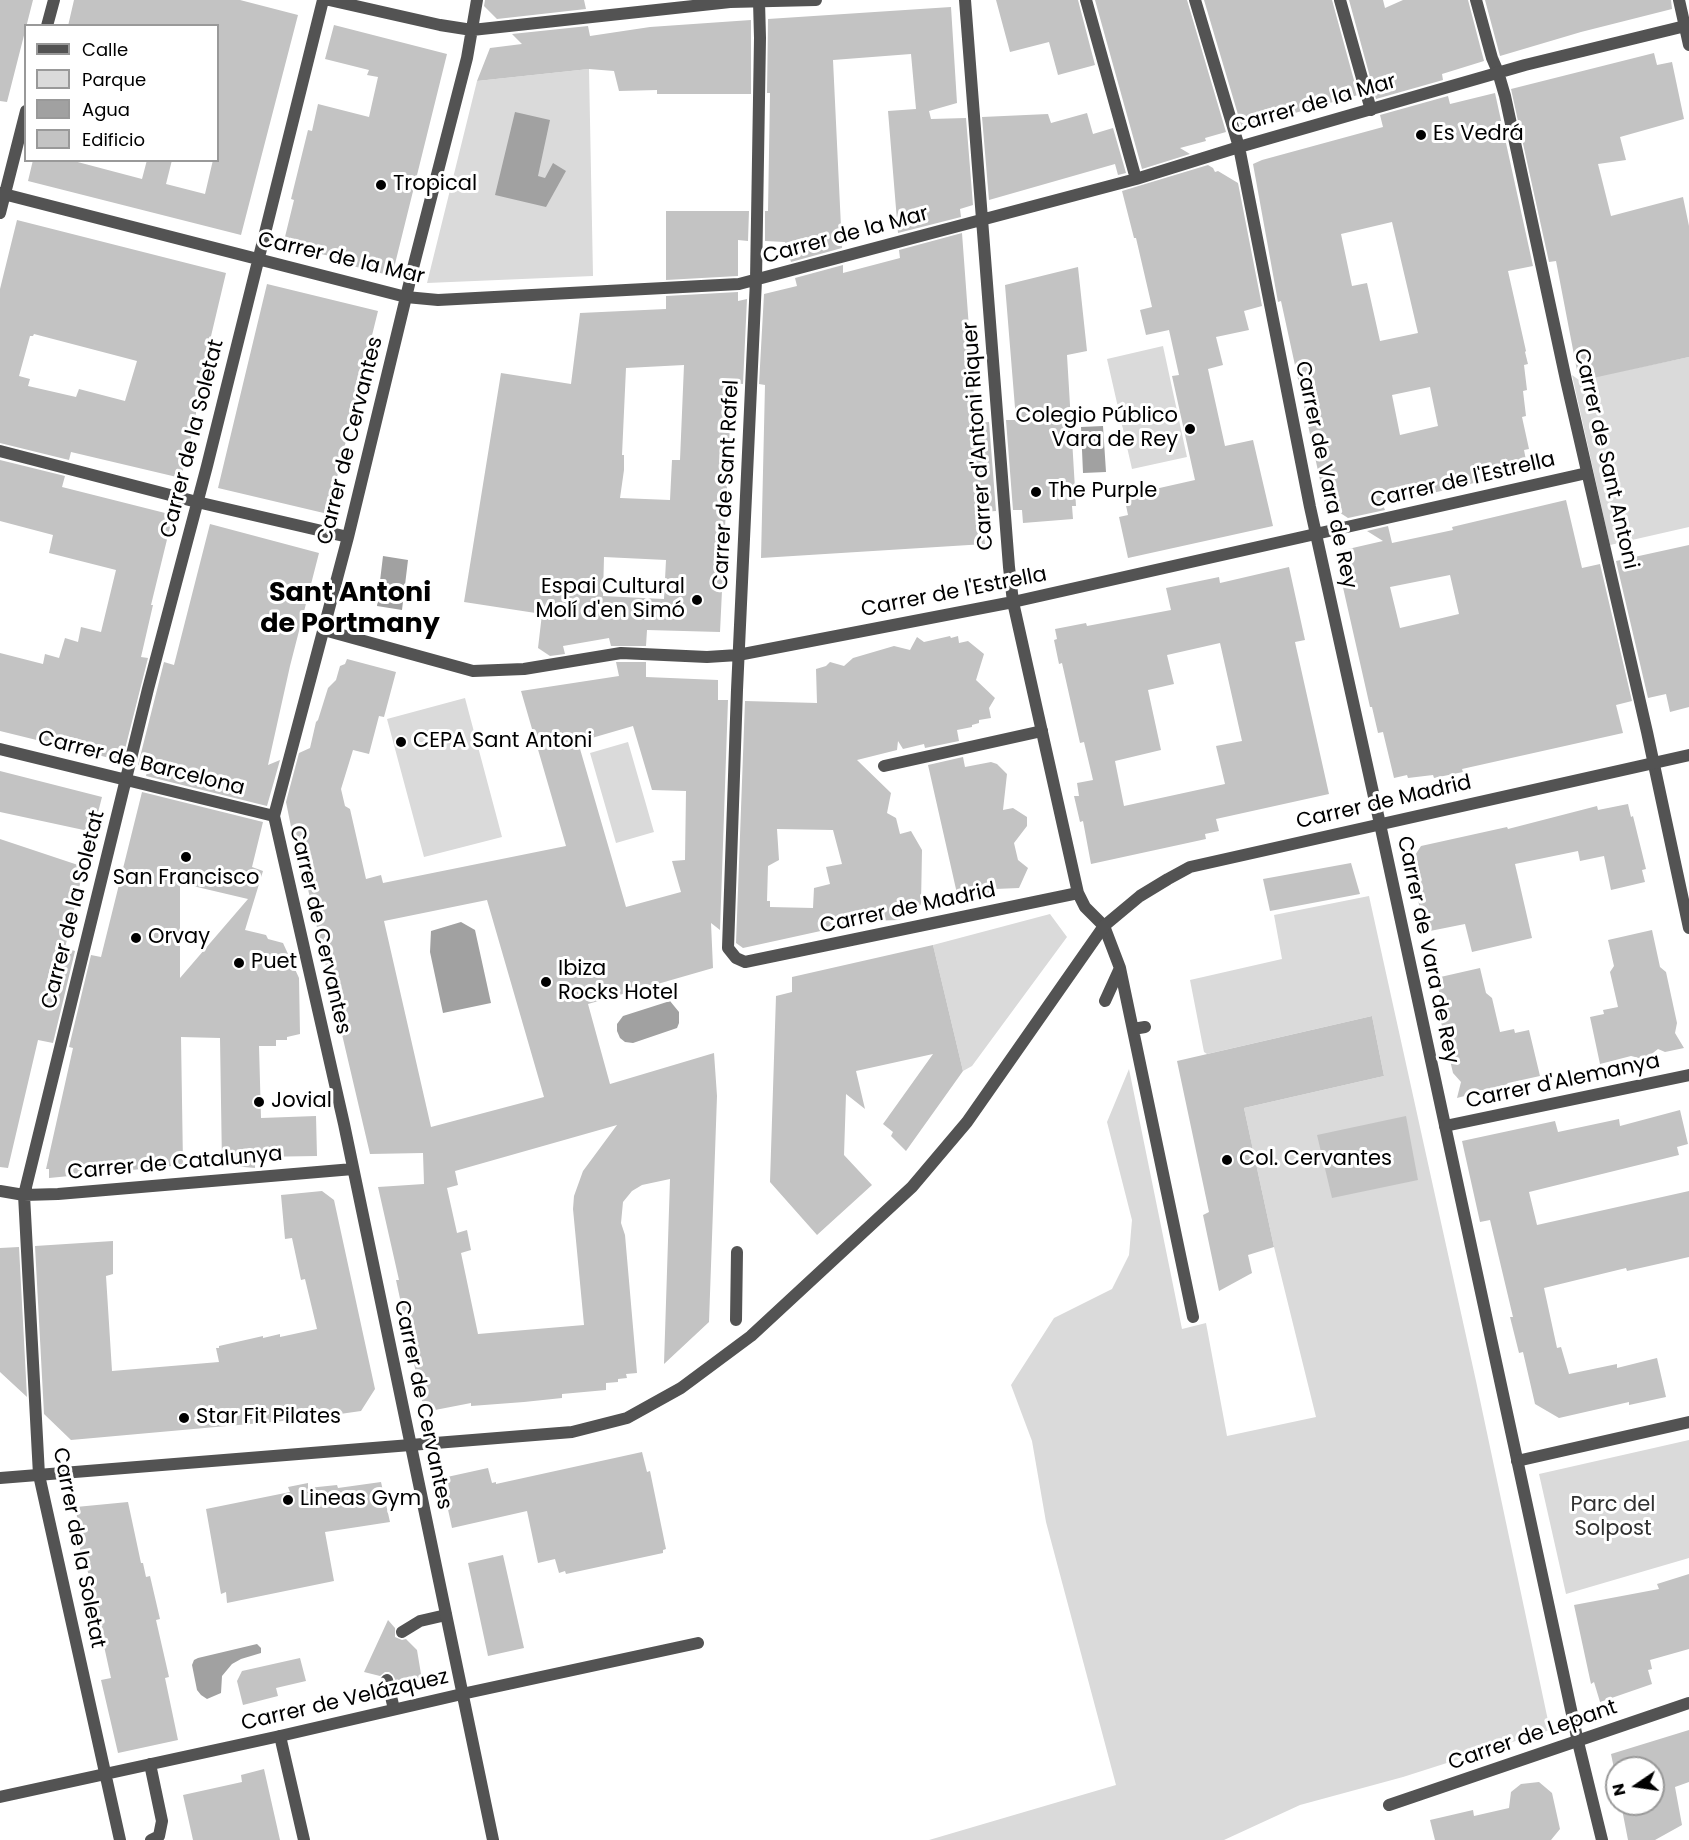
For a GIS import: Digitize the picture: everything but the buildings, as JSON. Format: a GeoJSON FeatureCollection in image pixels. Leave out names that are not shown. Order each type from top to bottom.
{"type":"FeatureCollection","features":[{"type":"Feature","properties":{"kind":"street"},"geometry":{"type":"LineString","coordinates":[[48,24],[54,0]]}},
{"type":"Feature","properties":{"kind":"street","name":"Carrer de la Soletat"},"geometry":{"type":"LineString","coordinates":[[120,1840],[39,1475],[24,1195],[148,689],[198,502],[323,0]]}},
{"type":"Feature","properties":{"kind":"street"},"geometry":{"type":"LineString","coordinates":[[329,0],[472,30],[730,1],[816,0]]}},
{"type":"Feature","properties":{"kind":"street","name":"Carrer de Cervantes"},"geometry":{"type":"LineString","coordinates":[[477,0],[467,58],[348,537],[274,816],[353,1169],[493,1840]]}},
{"type":"Feature","properties":{"kind":"street","name":"Carrer d'Antoni Riquer"},"geometry":{"type":"LineString","coordinates":[[966,0],[1008,567],[1013,602],[1078,893],[1085,906],[1104,926]]}},
{"type":"Feature","properties":{"kind":"street"},"geometry":{"type":"LineString","coordinates":[[1086,0],[1136,179]]}},
{"type":"Feature","properties":{"kind":"street","name":"Carrer de Vara de Rey"},"geometry":{"type":"LineString","coordinates":[[1195,0],[1239,147],[1316,534],[1578,1742],[1602,1840]]}},
{"type":"Feature","properties":{"kind":"street"},"geometry":{"type":"LineString","coordinates":[[1340,0],[1371,110]]}},
{"type":"Feature","properties":{"kind":"street","name":"Carrer de Sant Antoni"},"geometry":{"type":"LineString","coordinates":[[1476,0],[1506,96],[1587,473],[1654,763],[1689,928]]}},
{"type":"Feature","properties":{"kind":"street"},"geometry":{"type":"LineString","coordinates":[[1679,0],[1687,25],[1689,45]]}},
{"type":"Feature","properties":{"kind":"street","name":"Carrer de Sant Rafel"},"geometry":{"type":"LineString","coordinates":[[745,962],[736,958],[728,948],[738,655],[756,280],[759,1]]}},
{"type":"Feature","properties":{"kind":"street","name":"Carrer de la Mar"},"geometry":{"type":"LineString","coordinates":[[2,194],[406,297],[438,300],[739,284],[1136,179],[1498,72],[1687,25]]}},
{"type":"Feature","properties":{"kind":"street"},"geometry":{"type":"LineString","coordinates":[[0,213],[2,194],[24,118]]}},
{"type":"Feature","properties":{"kind":"street"},"geometry":{"type":"LineString","coordinates":[[0,451],[198,502],[348,537]]}},
{"type":"Feature","properties":{"kind":"street","name":"Carrer de l'Estrella"},"geometry":{"type":"LineString","coordinates":[[324,630],[473,671],[524,669],[621,653],[707,657],[738,655],[1013,602],[1587,473]]}},
{"type":"Feature","properties":{"kind":"street"},"geometry":{"type":"LineString","coordinates":[[884,766],[1042,731]]}},
{"type":"Feature","properties":{"kind":"street","name":"Carrer de Barcelona"},"geometry":{"type":"LineString","coordinates":[[0,749],[274,816]]}},
{"type":"Feature","properties":{"kind":"street","name":"Carrer de Madrid"},"geometry":{"type":"LineString","coordinates":[[0,1478],[572,1432],[627,1418],[681,1388],[751,1336],[912,1187],[967,1122],[1104,926],[1140,897],[1190,867],[1689,755]]}},
{"type":"Feature","properties":{"kind":"street","name":"Carrer de Madrid"},"geometry":{"type":"LineString","coordinates":[[745,962],[1078,893]]}},
{"type":"Feature","properties":{"kind":"street"},"geometry":{"type":"LineString","coordinates":[[1104,926],[1139,1028],[1193,1317]]}},
{"type":"Feature","properties":{"kind":"street"},"geometry":{"type":"LineString","coordinates":[[1105,1001],[1120,968]]}},
{"type":"Feature","properties":{"kind":"street","name":"Carrer d'Alemanya"},"geometry":{"type":"LineString","coordinates":[[1445,1126],[1689,1075]]}},
{"type":"Feature","properties":{"kind":"street","name":"Carrer de Catalunya"},"geometry":{"type":"LineString","coordinates":[[0,1191],[24,1195],[58,1194],[353,1169]]}},
{"type":"Feature","properties":{"kind":"street"},"geometry":{"type":"LineString","coordinates":[[736,1320],[737,1252]]}},
{"type":"Feature","properties":{"kind":"street"},"geometry":{"type":"LineString","coordinates":[[1517,1461],[1689,1422]]}},
{"type":"Feature","properties":{"kind":"street"},"geometry":{"type":"LineString","coordinates":[[402,1632],[420,1621],[446,1615]]}},
{"type":"Feature","properties":{"kind":"street","name":"Carrer de Velázquez"},"geometry":{"type":"LineString","coordinates":[[0,1797],[698,1643]]}},
{"type":"Feature","properties":{"kind":"street"},"geometry":{"type":"LineString","coordinates":[[387,1680],[394,1709]]}},
{"type":"Feature","properties":{"kind":"street","name":"Carrer de Lepant"},"geometry":{"type":"LineString","coordinates":[[1389,1804],[1689,1703]]}},
{"type":"Feature","properties":{"kind":"street"},"geometry":{"type":"LineString","coordinates":[[280,1736],[304,1840]]}},
{"type":"Feature","properties":{"kind":"street"},"geometry":{"type":"LineString","coordinates":[[150,1764],[162,1821],[159,1836],[151,1840]]}},
{"type":"Feature","properties":{"kind":"green space"},"geometry":{"type":"Polygon","coordinates":[[[589,69],[593,276],[427,283],[477,81],[589,69]]]}},
{"type":"Feature","properties":{"kind":"green space"},"geometry":{"type":"Polygon","coordinates":[[[1163,346],[1187,457],[1132,469],[1107,359],[1163,346]]]}},
{"type":"Feature","properties":{"kind":"green space"},"geometry":{"type":"Polygon","coordinates":[[[1689,357],[1689,527],[1610,545],[1572,375],[1579,380],[1689,357]]]}},
{"type":"Feature","properties":{"kind":"green space"},"geometry":{"type":"Polygon","coordinates":[[[465,698],[502,837],[424,857],[387,719],[465,698]]]}},
{"type":"Feature","properties":{"kind":"green space"},"geometry":{"type":"Polygon","coordinates":[[[628,742],[654,832],[616,843],[590,753],[628,742]]]}},
{"type":"Feature","properties":{"kind":"green space"},"geometry":{"type":"Polygon","coordinates":[[[1369,896],[1550,1730],[1403,1777],[1300,1805],[1224,1840],[929,1840],[1116,1785],[1046,1522],[1032,1441],[1011,1385],[1054,1318],[1112,1289],[1129,1255],[1132,1220],[1107,1122],[1129,1069],[1182,1329],[1206,1323],[1227,1436],[1316,1417],[1274,1247],[1244,1108],[1384,1076],[1372,1016],[1207,1054],[1204,1052],[1190,980],[1282,959],[1274,915],[1369,896]]]}},
{"type":"Feature","properties":{"kind":"green space"},"geometry":{"type":"Polygon","coordinates":[[[1050,914],[1067,937],[972,1066],[963,1071],[933,945],[1050,914]]]}},
{"type":"Feature","properties":{"kind":"green space","name":"Parc del Solpost"},"geometry":{"type":"Polygon","coordinates":[[[1689,1440],[1689,1558],[1566,1594],[1539,1474],[1689,1440]]]}},
{"type":"Feature","properties":{"kind":"water"},"geometry":{"type":"Polygon","coordinates":[[[515,112],[550,120],[538,176],[545,178],[553,163],[566,171],[546,207],[495,195],[515,112]]]}},
{"type":"Feature","properties":{"kind":"water"},"geometry":{"type":"Polygon","coordinates":[[[1103,426],[1106,472],[1083,473],[1081,427],[1103,426]]]}},
{"type":"Feature","properties":{"kind":"water"},"geometry":{"type":"Polygon","coordinates":[[[383,556],[408,560],[402,610],[377,606],[383,556]]]}},
{"type":"Feature","properties":{"kind":"water"},"geometry":{"type":"Polygon","coordinates":[[[461,922],[475,930],[491,1003],[443,1013],[430,952],[431,931],[461,922]]]}},
{"type":"Feature","properties":{"kind":"water"},"geometry":{"type":"Polygon","coordinates":[[[670,1001],[679,1012],[677,1028],[633,1043],[625,1042],[620,1038],[617,1024],[623,1016],[670,1001]]]}},
{"type":"Feature","properties":{"kind":"water"},"geometry":{"type":"Polygon","coordinates":[[[257,1644],[261,1648],[261,1653],[232,1664],[222,1676],[221,1693],[207,1699],[201,1695],[197,1690],[192,1665],[194,1660],[257,1644]]]}},
{"type":"Feature","properties":{"kind":"place","name":"Es Vedrá"},"geometry":{"type":"Point","coordinates":[1421,135]}},
{"type":"Feature","properties":{"kind":"place","name":"Tropical"},"geometry":{"type":"Point","coordinates":[381,185]}},
{"type":"Feature","properties":{"kind":"place","name":"Colegio Público Vara de Rey"},"geometry":{"type":"Point","coordinates":[1190,429]}},
{"type":"Feature","properties":{"kind":"place","name":"The Purple"},"geometry":{"type":"Point","coordinates":[1036,492]}},
{"type":"Feature","properties":{"kind":"place","name":"Espai Cultural Molí d'en Simó"},"geometry":{"type":"Point","coordinates":[697,600]}},
{"type":"Feature","properties":{"kind":"place","name":"CEPA Sant Antoni"},"geometry":{"type":"Point","coordinates":[401,742]}},
{"type":"Feature","properties":{"kind":"place","name":"San Francisco"},"geometry":{"type":"Point","coordinates":[186,857]}},
{"type":"Feature","properties":{"kind":"place","name":"Orvay"},"geometry":{"type":"Point","coordinates":[136,938]}},
{"type":"Feature","properties":{"kind":"place","name":"Puet"},"geometry":{"type":"Point","coordinates":[239,963]}},
{"type":"Feature","properties":{"kind":"place","name":"Ibiza Rocks Hotel"},"geometry":{"type":"Point","coordinates":[546,982]}},
{"type":"Feature","properties":{"kind":"place","name":"Jovial"},"geometry":{"type":"Point","coordinates":[259,1102]}},
{"type":"Feature","properties":{"kind":"place","name":"Col. Cervantes"},"geometry":{"type":"Point","coordinates":[1227,1160]}},
{"type":"Feature","properties":{"kind":"place","name":"Star Fit Pilates"},"geometry":{"type":"Point","coordinates":[184,1418]}},
{"type":"Feature","properties":{"kind":"place","name":"Lineas Gym"},"geometry":{"type":"Point","coordinates":[288,1500]}},
{"type":"Feature","properties":{"kind":"district","name":"Sant Antoni de Portmany"},"geometry":{"type":"Point","coordinates":[350,610]}}]}
